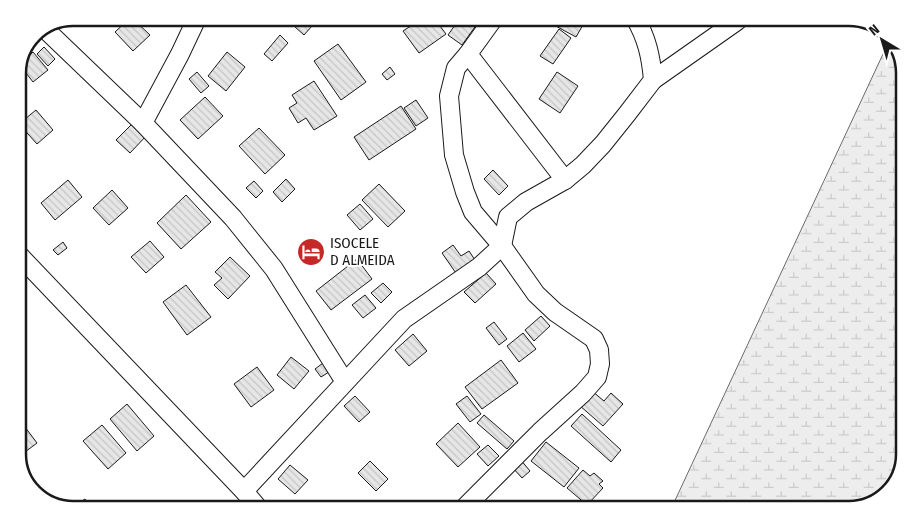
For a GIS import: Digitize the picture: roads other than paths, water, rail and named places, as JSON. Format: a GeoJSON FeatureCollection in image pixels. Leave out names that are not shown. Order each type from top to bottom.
{"type":"FeatureCollection","features":[{"type":"Feature","properties":{"kind":"street"},"geometry":{"type":"LineString","coordinates":[[143,123],[193,26]]}},
{"type":"Feature","properties":{"kind":"street"},"geometry":{"type":"LineString","coordinates":[[472,501],[540,432],[583,393],[596,377],[600,364],[599,350],[594,339],[555,312],[536,294],[502,246],[473,212],[465,192],[454,155],[450,96],[456,68],[488,26]]}},
{"type":"Feature","properties":{"kind":"street"},"geometry":{"type":"LineString","coordinates":[[640,26],[651,58],[653,80]]}},
{"type":"Feature","properties":{"kind":"street"},"geometry":{"type":"LineString","coordinates":[[244,491],[404,319],[480,267],[502,246],[508,218],[526,202],[565,180],[583,165],[603,144],[653,80],[730,26]]}},
{"type":"Feature","properties":{"kind":"street"},"geometry":{"type":"LineString","coordinates":[[49,33],[143,123],[234,218],[274,269],[345,382]]}},
{"type":"Feature","properties":{"kind":"street"},"geometry":{"type":"LineString","coordinates":[[468,54],[565,180]]}},
{"type":"Feature","properties":{"kind":"street"},"geometry":{"type":"LineString","coordinates":[[26,262],[252,501]]}},
{"type":"Feature","properties":{"kind":"place","name":"ISOCELE D ALMEIDA"},"geometry":{"type":"Point","coordinates":[311,252]}}]}
